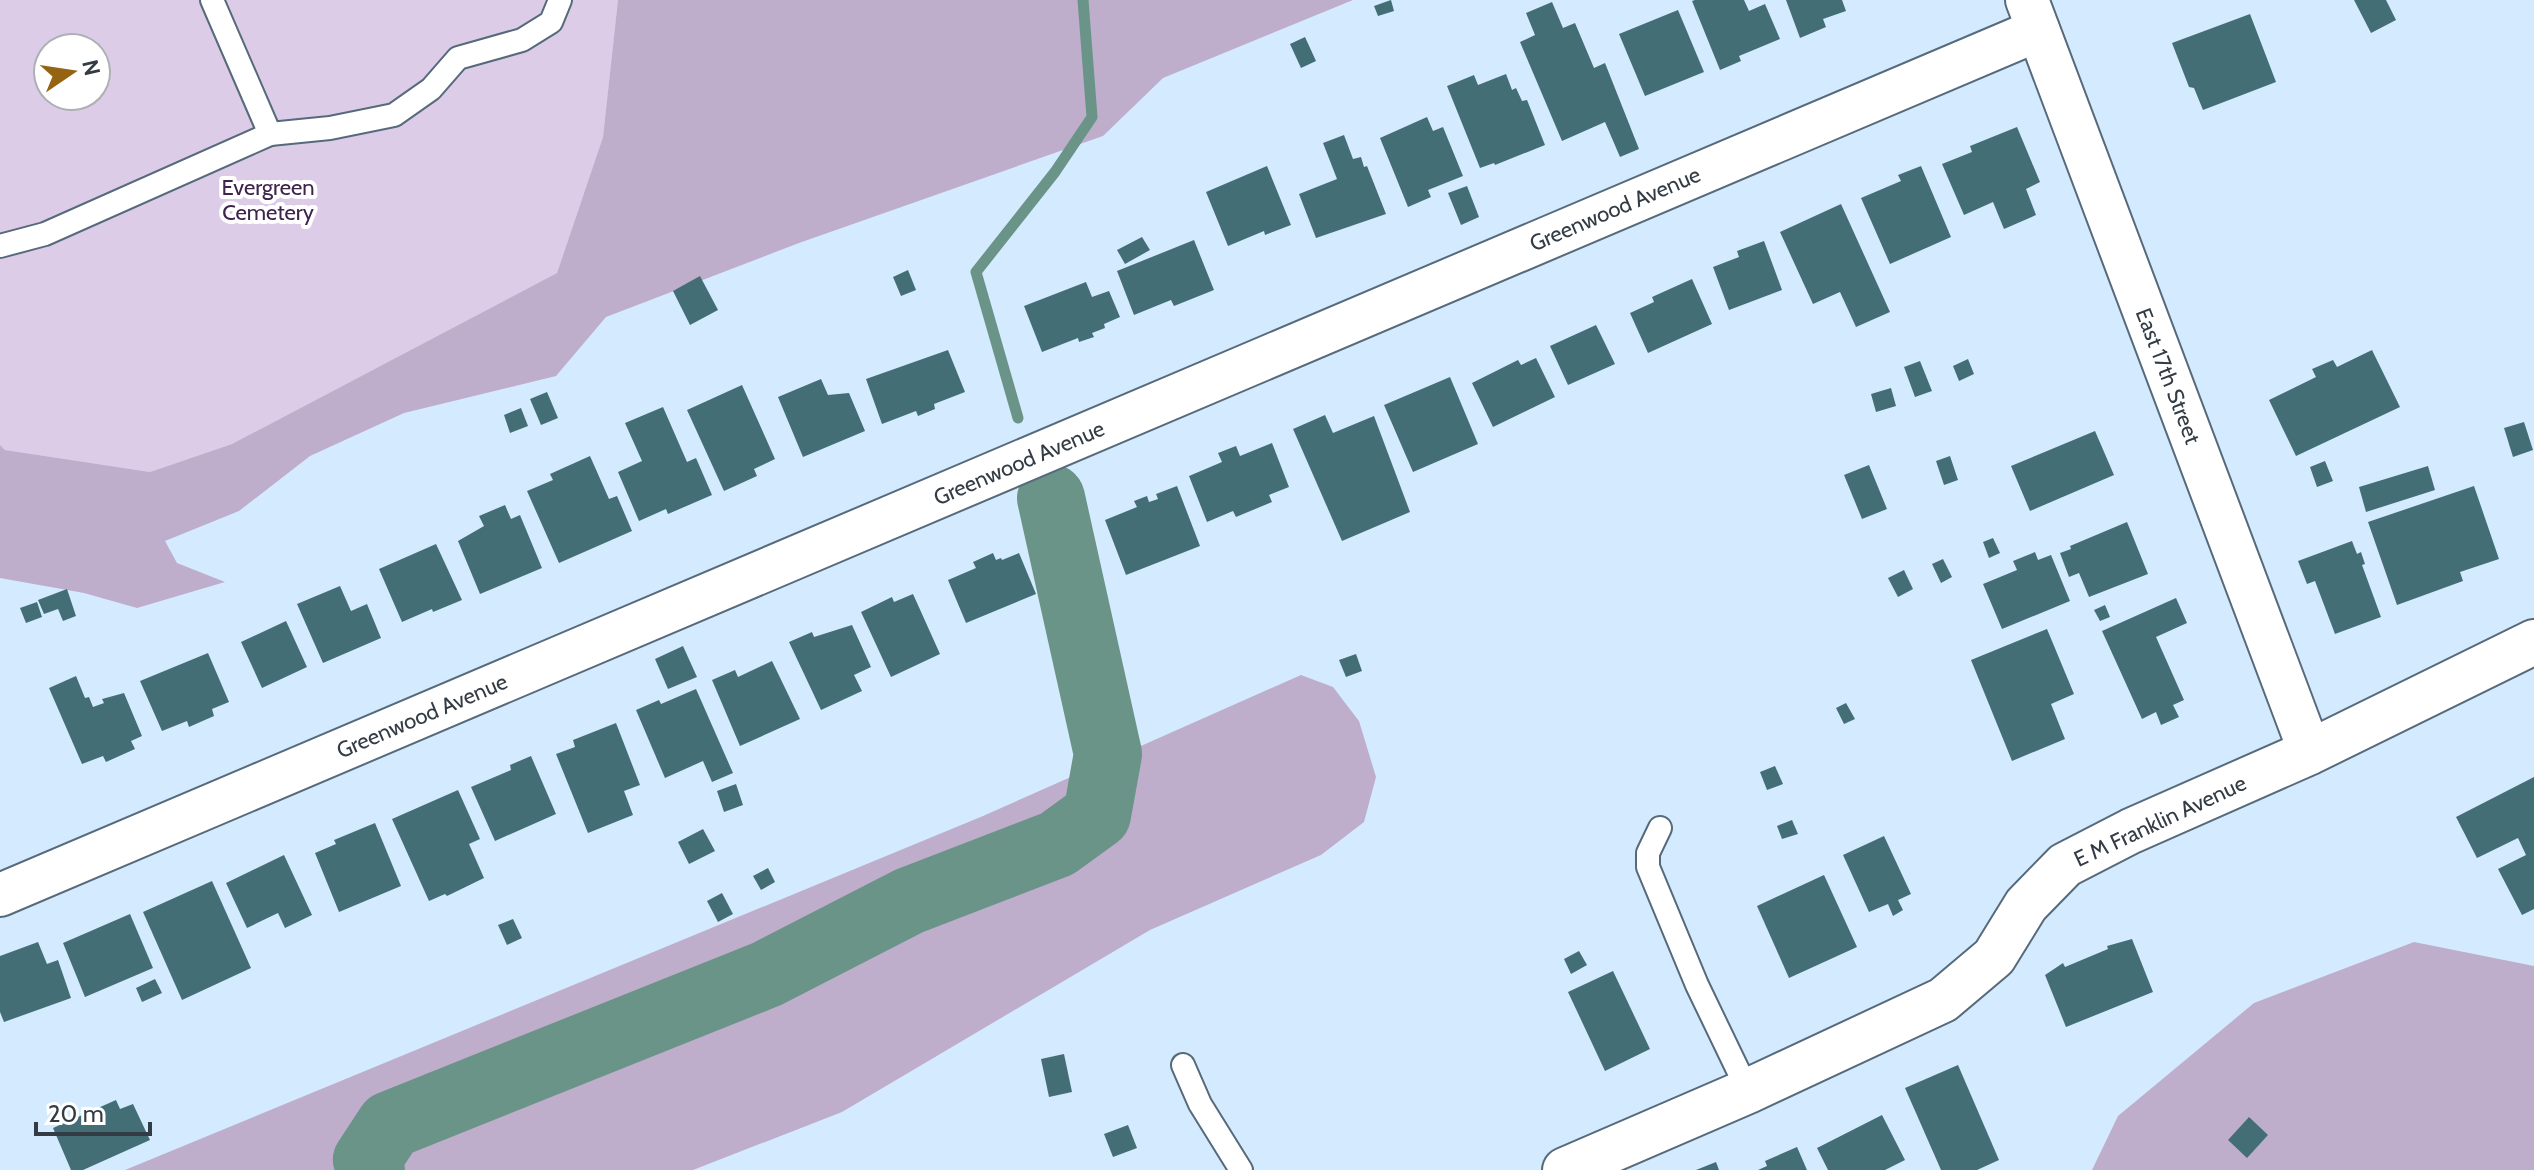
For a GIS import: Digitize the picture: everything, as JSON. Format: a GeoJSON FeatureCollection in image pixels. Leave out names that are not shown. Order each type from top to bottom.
{"type":"FeatureCollection","features":[{"type":"Feature","properties":{"kind":"street","name":"East 17th Street"},"geometry":{"type":"LineString","coordinates":[[2032,15],[2310,752]]}},
{"type":"Feature","properties":{"kind":"street","name":"Greenwood Avenue"},"geometry":{"type":"LineString","coordinates":[[0,895],[2032,15]]}},
{"type":"Feature","properties":{"kind":"street","name":"E M Franklin Avenue"},"geometry":{"type":"LineString","coordinates":[[1565,1170],[1748,1091],[1943,1000],[1994,957],[2026,905],[2065,865],[2131,831],[2310,752],[2534,642]]}},
{"type":"Feature","properties":{"kind":"lane"},"geometry":{"type":"LineString","coordinates":[[212,0],[270,134]]}},
{"type":"Feature","properties":{"kind":"lane"},"geometry":{"type":"LineString","coordinates":[[0,246],[45,234],[270,134],[330,128],[394,115],[431,89],[458,58],[522,40],[551,22],[560,0]]}},
{"type":"Feature","properties":{"kind":"lane"},"geometry":{"type":"LineString","coordinates":[[1660,828],[1648,853],[1648,867],[1697,985],[1748,1091]]}},
{"type":"Feature","properties":{"kind":"lane"},"geometry":{"type":"LineString","coordinates":[[1183,1065],[1200,1104],[1241,1170]]}},
{"type":"Feature","properties":{"kind":"green space","name":"Evergreen Cemetery"},"geometry":{"type":"Polygon","coordinates":[[[0,0],[618,0],[603,137],[557,273],[232,444],[150,472],[5,450],[0,445],[0,0]]]}},
{"type":"Feature","properties":{"kind":"shaded area"},"geometry":{"type":"Polygon","coordinates":[[[618,0],[1353,0],[1163,78],[1103,136],[799,243],[606,317],[556,376],[404,413],[310,456],[239,511],[165,541],[177,563],[225,582],[137,608],[84,593],[0,578],[0,445],[5,450],[150,472],[232,444],[557,273],[603,137],[618,0]]]}},
{"type":"Feature","properties":{"kind":"shaded area"},"geometry":{"type":"Polygon","coordinates":[[[1301,675],[1333,687],[1359,721],[1376,777],[1364,822],[1321,855],[1150,930],[842,1112],[693,1170],[125,1170],[983,816],[1301,675]]]}},
{"type":"Feature","properties":{"kind":"shaded area"},"geometry":{"type":"Polygon","coordinates":[[[2414,942],[2534,966],[2534,1170],[2092,1170],[2118,1116],[2254,1003],[2414,942]]]}},
{"type":"Feature","properties":{"kind":"building"},"geometry":{"type":"Polygon","coordinates":[[[1391,0],[1394,11],[1378,16],[1374,6],[1391,0]]]}},
{"type":"Feature","properties":{"kind":"building"},"geometry":{"type":"Polygon","coordinates":[[[1744,0],[1749,11],[1765,4],[1780,39],[1739,56],[1741,61],[1720,70],[1692,1],[1744,0]]]}},
{"type":"Feature","properties":{"kind":"building"},"geometry":{"type":"Polygon","coordinates":[[[1786,0],[1842,0],[1846,11],[1823,19],[1826,27],[1800,38],[1786,0]]]}},
{"type":"Feature","properties":{"kind":"building"},"geometry":{"type":"Polygon","coordinates":[[[2354,0],[2386,0],[2396,20],[2371,33],[2354,0]]]}},
{"type":"Feature","properties":{"kind":"building"},"geometry":{"type":"Polygon","coordinates":[[[1552,2],[1563,28],[1575,23],[1594,68],[1605,63],[1639,149],[1620,157],[1605,122],[1562,141],[1520,42],[1535,35],[1526,13],[1552,2]]]}},
{"type":"Feature","properties":{"kind":"building"},"geometry":{"type":"Polygon","coordinates":[[[1678,10],[1704,72],[1645,96],[1619,34],[1678,10]]]}},
{"type":"Feature","properties":{"kind":"building"},"geometry":{"type":"Polygon","coordinates":[[[2250,14],[2276,82],[2203,110],[2194,88],[2189,87],[2172,43],[2250,14]]]}},
{"type":"Feature","properties":{"kind":"building"},"geometry":{"type":"Polygon","coordinates":[[[1305,37],[1316,61],[1301,68],[1290,44],[1305,37]]]}},
{"type":"Feature","properties":{"kind":"building"},"geometry":{"type":"Polygon","coordinates":[[[1506,74],[1512,90],[1516,88],[1522,101],[1527,100],[1545,145],[1480,168],[1447,86],[1474,75],[1478,85],[1506,74]]]}},
{"type":"Feature","properties":{"kind":"building"},"geometry":{"type":"Polygon","coordinates":[[[1427,117],[1433,131],[1443,127],[1463,176],[1428,190],[1431,197],[1408,207],[1380,138],[1427,117]]]}},
{"type":"Feature","properties":{"kind":"building"},"geometry":{"type":"Polygon","coordinates":[[[2017,127],[2040,182],[2026,189],[2036,215],[2004,229],[1993,202],[1964,215],[1942,164],[1972,152],[1970,146],[2017,127]]]}},
{"type":"Feature","properties":{"kind":"building"},"geometry":{"type":"Polygon","coordinates":[[[1344,135],[1353,159],[1361,157],[1364,167],[1367,166],[1386,214],[1316,238],[1299,194],[1337,179],[1323,143],[1344,135]]]}},
{"type":"Feature","properties":{"kind":"building"},"geometry":{"type":"Polygon","coordinates":[[[1267,166],[1291,225],[1265,235],[1264,231],[1228,246],[1206,192],[1267,166]]]}},
{"type":"Feature","properties":{"kind":"building"},"geometry":{"type":"Polygon","coordinates":[[[1921,166],[1951,237],[1890,264],[1861,198],[1901,181],[1898,175],[1921,166]]]}},
{"type":"Feature","properties":{"kind":"building"},"geometry":{"type":"Polygon","coordinates":[[[1467,186],[1479,217],[1461,225],[1448,193],[1467,186]]]}},
{"type":"Feature","properties":{"kind":"building"},"geometry":{"type":"Polygon","coordinates":[[[1841,204],[1890,312],[1856,327],[1840,292],[1813,304],[1780,232],[1841,204]]]}},
{"type":"Feature","properties":{"kind":"building"},"geometry":{"type":"Polygon","coordinates":[[[1142,237],[1150,250],[1125,264],[1117,250],[1142,237]]]}},
{"type":"Feature","properties":{"kind":"building"},"geometry":{"type":"Polygon","coordinates":[[[1194,240],[1214,290],[1174,306],[1171,300],[1134,315],[1117,271],[1194,240]]]}},
{"type":"Feature","properties":{"kind":"building"},"geometry":{"type":"Polygon","coordinates":[[[1764,241],[1782,290],[1729,310],[1713,267],[1739,257],[1737,251],[1764,241]]]}},
{"type":"Feature","properties":{"kind":"building"},"geometry":{"type":"Polygon","coordinates":[[[908,270],[916,290],[901,296],[893,277],[908,270]]]}},
{"type":"Feature","properties":{"kind":"building"},"geometry":{"type":"Polygon","coordinates":[[[700,276],[718,310],[690,325],[673,291],[700,276]]]}},
{"type":"Feature","properties":{"kind":"building"},"geometry":{"type":"Polygon","coordinates":[[[1692,279],[1712,324],[1648,353],[1630,313],[1654,302],[1652,297],[1692,279]]]}},
{"type":"Feature","properties":{"kind":"building"},"geometry":{"type":"Polygon","coordinates":[[[1086,282],[1092,297],[1109,291],[1120,317],[1092,333],[1094,337],[1079,342],[1078,338],[1042,352],[1024,306],[1086,282]]]}},
{"type":"Feature","properties":{"kind":"building"},"geometry":{"type":"Polygon","coordinates":[[[1596,325],[1615,364],[1568,385],[1550,346],[1596,325]]]}},
{"type":"Feature","properties":{"kind":"building"},"geometry":{"type":"Polygon","coordinates":[[[948,350],[965,392],[934,404],[935,409],[918,416],[916,411],[882,424],[866,379],[948,350]]]}},
{"type":"Feature","properties":{"kind":"building"},"geometry":{"type":"Polygon","coordinates":[[[2372,350],[2400,407],[2296,456],[2269,400],[2316,377],[2312,369],[2333,360],[2337,367],[2372,350]]]}},
{"type":"Feature","properties":{"kind":"building"},"geometry":{"type":"Polygon","coordinates":[[[1536,358],[1555,397],[1493,427],[1472,383],[1518,360],[1521,365],[1536,358]]]}},
{"type":"Feature","properties":{"kind":"building"},"geometry":{"type":"Polygon","coordinates":[[[1968,359],[1974,374],[1959,381],[1953,366],[1968,359]]]}},
{"type":"Feature","properties":{"kind":"building"},"geometry":{"type":"Polygon","coordinates":[[[1920,361],[1932,391],[1915,397],[1904,367],[1920,361]]]}},
{"type":"Feature","properties":{"kind":"building"},"geometry":{"type":"Polygon","coordinates":[[[1450,377],[1478,444],[1413,472],[1384,405],[1450,377]]]}},
{"type":"Feature","properties":{"kind":"building"},"geometry":{"type":"Polygon","coordinates":[[[821,379],[828,395],[849,393],[865,431],[803,457],[778,397],[821,379]]]}},
{"type":"Feature","properties":{"kind":"building"},"geometry":{"type":"Polygon","coordinates":[[[742,385],[775,459],[754,469],[757,476],[724,491],[687,410],[742,385]]]}},
{"type":"Feature","properties":{"kind":"building"},"geometry":{"type":"Polygon","coordinates":[[[1891,388],[1896,406],[1876,412],[1871,394],[1891,388]]]}},
{"type":"Feature","properties":{"kind":"building"},"geometry":{"type":"Polygon","coordinates":[[[547,392],[558,418],[541,425],[530,399],[547,392]]]}},
{"type":"Feature","properties":{"kind":"building"},"geometry":{"type":"Polygon","coordinates":[[[663,407],[687,462],[696,458],[712,495],[668,514],[666,509],[639,521],[618,472],[642,461],[625,423],[663,407]]]}},
{"type":"Feature","properties":{"kind":"building"},"geometry":{"type":"Polygon","coordinates":[[[521,408],[528,426],[510,433],[504,415],[521,408]]]}},
{"type":"Feature","properties":{"kind":"building"},"geometry":{"type":"Polygon","coordinates":[[[1325,415],[1333,433],[1374,416],[1410,512],[1342,541],[1293,429],[1325,415]]]}},
{"type":"Feature","properties":{"kind":"building"},"geometry":{"type":"Polygon","coordinates":[[[2524,422],[2533,450],[2513,457],[2504,428],[2524,422]]]}},
{"type":"Feature","properties":{"kind":"building"},"geometry":{"type":"Polygon","coordinates":[[[2095,431],[2114,475],[2030,511],[2011,466],[2095,431]]]}},
{"type":"Feature","properties":{"kind":"building"},"geometry":{"type":"Polygon","coordinates":[[[1272,443],[1289,487],[1269,495],[1272,502],[1236,517],[1233,511],[1207,522],[1189,476],[1222,462],[1218,453],[1236,446],[1240,456],[1272,443]]]}},
{"type":"Feature","properties":{"kind":"building"},"geometry":{"type":"Polygon","coordinates":[[[590,456],[609,499],[617,496],[632,531],[559,563],[527,491],[553,480],[550,474],[590,456]]]}},
{"type":"Feature","properties":{"kind":"building"},"geometry":{"type":"Polygon","coordinates":[[[1950,456],[1958,480],[1944,485],[1936,461],[1950,456]]]}},
{"type":"Feature","properties":{"kind":"building"},"geometry":{"type":"Polygon","coordinates":[[[2325,461],[2333,481],[2317,487],[2310,467],[2325,461]]]}},
{"type":"Feature","properties":{"kind":"building"},"geometry":{"type":"Polygon","coordinates":[[[1869,465],[1887,509],[1862,519],[1844,475],[1869,465]]]}},
{"type":"Feature","properties":{"kind":"building"},"geometry":{"type":"Polygon","coordinates":[[[2428,466],[2435,490],[2366,512],[2359,487],[2428,466]]]}},
{"type":"Feature","properties":{"kind":"building"},"geometry":{"type":"Polygon","coordinates":[[[1177,486],[1200,546],[1126,575],[1105,520],[1137,507],[1134,501],[1147,496],[1149,502],[1158,499],[1156,494],[1177,486]]]}},
{"type":"Feature","properties":{"kind":"building"},"geometry":{"type":"Polygon","coordinates":[[[2474,486],[2499,559],[2460,572],[2463,581],[2397,605],[2368,522],[2474,486]]]}},
{"type":"Feature","properties":{"kind":"building"},"geometry":{"type":"Polygon","coordinates":[[[505,505],[511,519],[520,515],[542,568],[480,594],[458,541],[484,526],[479,516],[505,505]]]}},
{"type":"Feature","properties":{"kind":"building"},"geometry":{"type":"Polygon","coordinates":[[[2127,522],[2148,574],[2089,597],[2079,573],[2069,577],[2060,553],[2127,522]]]}},
{"type":"Feature","properties":{"kind":"building"},"geometry":{"type":"Polygon","coordinates":[[[1993,538],[2000,553],[1989,558],[1983,542],[1993,538]]]}},
{"type":"Feature","properties":{"kind":"building"},"geometry":{"type":"Polygon","coordinates":[[[2352,541],[2357,554],[2361,552],[2365,564],[2362,565],[2381,617],[2335,634],[2315,581],[2307,584],[2298,561],[2352,541]]]}},
{"type":"Feature","properties":{"kind":"building"},"geometry":{"type":"Polygon","coordinates":[[[436,544],[462,600],[402,622],[379,569],[436,544]]]}},
{"type":"Feature","properties":{"kind":"building"},"geometry":{"type":"Polygon","coordinates":[[[2035,552],[2038,560],[2051,555],[2070,601],[2002,629],[1983,584],[2017,570],[2013,561],[2035,552]]]}},
{"type":"Feature","properties":{"kind":"building"},"geometry":{"type":"Polygon","coordinates":[[[993,553],[996,560],[1002,560],[1019,553],[1036,594],[966,623],[948,580],[976,568],[973,562],[993,553]]]}},
{"type":"Feature","properties":{"kind":"building"},"geometry":{"type":"Polygon","coordinates":[[[1943,559],[1952,577],[1941,583],[1932,564],[1943,559]]]}},
{"type":"Feature","properties":{"kind":"building"},"geometry":{"type":"Polygon","coordinates":[[[1904,570],[1913,589],[1898,597],[1888,578],[1904,570]]]}},
{"type":"Feature","properties":{"kind":"building"},"geometry":{"type":"Polygon","coordinates":[[[340,586],[351,611],[367,604],[381,638],[323,663],[297,604],[340,586]]]}},
{"type":"Feature","properties":{"kind":"building"},"geometry":{"type":"Polygon","coordinates":[[[67,589],[76,616],[63,621],[58,609],[44,614],[38,600],[67,589]]]}},
{"type":"Feature","properties":{"kind":"building"},"geometry":{"type":"Polygon","coordinates":[[[913,594],[940,654],[891,677],[861,612],[892,597],[894,602],[913,594]]]}},
{"type":"Feature","properties":{"kind":"building"},"geometry":{"type":"Polygon","coordinates":[[[2176,598],[2187,623],[2156,637],[2184,700],[2173,705],[2179,717],[2161,725],[2156,712],[2142,719],[2102,631],[2176,598]]]}},
{"type":"Feature","properties":{"kind":"building"},"geometry":{"type":"Polygon","coordinates":[[[37,602],[42,617],[26,623],[20,608],[37,602]]]}},
{"type":"Feature","properties":{"kind":"building"},"geometry":{"type":"Polygon","coordinates":[[[2105,605],[2110,617],[2100,621],[2094,610],[2105,605]]]}},
{"type":"Feature","properties":{"kind":"building"},"geometry":{"type":"Polygon","coordinates":[[[286,621],[307,667],[262,688],[241,642],[286,621]]]}},
{"type":"Feature","properties":{"kind":"building"},"geometry":{"type":"Polygon","coordinates":[[[852,625],[871,667],[854,675],[862,691],[821,710],[789,642],[812,632],[814,637],[852,625]]]}},
{"type":"Feature","properties":{"kind":"building"},"geometry":{"type":"Polygon","coordinates":[[[2047,629],[2074,694],[2051,704],[2065,739],[2012,761],[1971,660],[2047,629]]]}},
{"type":"Feature","properties":{"kind":"building"},"geometry":{"type":"Polygon","coordinates":[[[683,646],[697,677],[668,689],[655,659],[683,646]]]}},
{"type":"Feature","properties":{"kind":"building"},"geometry":{"type":"Polygon","coordinates":[[[208,653],[229,702],[212,709],[214,716],[189,727],[187,721],[162,731],[140,681],[208,653]]]}},
{"type":"Feature","properties":{"kind":"building"},"geometry":{"type":"Polygon","coordinates":[[[1356,654],[1362,671],[1346,677],[1339,660],[1356,654]]]}},
{"type":"Feature","properties":{"kind":"building"},"geometry":{"type":"Polygon","coordinates":[[[772,661],[800,719],[740,746],[712,680],[735,670],[738,677],[772,661]]]}},
{"type":"Feature","properties":{"kind":"building"},"geometry":{"type":"Polygon","coordinates":[[[76,676],[85,698],[89,697],[93,707],[104,703],[102,699],[124,693],[142,736],[131,741],[135,749],[106,762],[103,756],[82,764],[49,688],[76,676]]]}},
{"type":"Feature","properties":{"kind":"building"},"geometry":{"type":"Polygon","coordinates":[[[696,689],[733,773],[712,782],[703,761],[665,778],[636,710],[659,700],[661,704],[696,689]]]}},
{"type":"Feature","properties":{"kind":"building"},"geometry":{"type":"Polygon","coordinates":[[[1846,703],[1855,719],[1844,724],[1836,708],[1846,703]]]}},
{"type":"Feature","properties":{"kind":"building"},"geometry":{"type":"Polygon","coordinates":[[[616,723],[640,785],[624,791],[633,815],[588,833],[556,754],[575,747],[573,740],[616,723]]]}},
{"type":"Feature","properties":{"kind":"building"},"geometry":{"type":"Polygon","coordinates":[[[531,756],[556,814],[495,841],[471,787],[511,770],[510,765],[531,756]]]}},
{"type":"Feature","properties":{"kind":"building"},"geometry":{"type":"Polygon","coordinates":[[[1775,766],[1783,784],[1767,790],[1760,772],[1775,766]]]}},
{"type":"Feature","properties":{"kind":"building"},"geometry":{"type":"Polygon","coordinates":[[[2534,777],[2534,909],[2522,915],[2498,869],[2526,855],[2518,838],[2477,858],[2456,817],[2534,777]]]}},
{"type":"Feature","properties":{"kind":"building"},"geometry":{"type":"Polygon","coordinates":[[[736,784],[743,805],[724,812],[717,791],[736,784]]]}},
{"type":"Feature","properties":{"kind":"building"},"geometry":{"type":"Polygon","coordinates":[[[458,790],[480,839],[469,844],[484,878],[429,901],[392,819],[458,790]]]}},
{"type":"Feature","properties":{"kind":"building"},"geometry":{"type":"Polygon","coordinates":[[[1792,820],[1798,834],[1782,839],[1777,826],[1792,820]]]}},
{"type":"Feature","properties":{"kind":"building"},"geometry":{"type":"Polygon","coordinates":[[[375,823],[401,886],[339,912],[315,853],[336,844],[334,840],[375,823]]]}},
{"type":"Feature","properties":{"kind":"building"},"geometry":{"type":"Polygon","coordinates":[[[703,829],[715,851],[689,864],[678,842],[703,829]]]}},
{"type":"Feature","properties":{"kind":"building"},"geometry":{"type":"Polygon","coordinates":[[[1884,836],[1911,894],[1898,900],[1903,910],[1893,916],[1888,904],[1869,912],[1843,855],[1884,836]]]}},
{"type":"Feature","properties":{"kind":"building"},"geometry":{"type":"Polygon","coordinates":[[[284,855],[312,915],[285,928],[278,913],[247,928],[226,883],[284,855]]]}},
{"type":"Feature","properties":{"kind":"building"},"geometry":{"type":"Polygon","coordinates":[[[768,868],[775,882],[761,890],[753,876],[768,868]]]}},
{"type":"Feature","properties":{"kind":"building"},"geometry":{"type":"Polygon","coordinates":[[[1824,875],[1857,947],[1789,978],[1757,906],[1824,875]]]}},
{"type":"Feature","properties":{"kind":"building"},"geometry":{"type":"Polygon","coordinates":[[[212,881],[251,968],[182,1000],[143,912],[212,881]]]}},
{"type":"Feature","properties":{"kind":"building"},"geometry":{"type":"Polygon","coordinates":[[[722,893],[733,914],[718,922],[707,901],[722,893]]]}},
{"type":"Feature","properties":{"kind":"building"},"geometry":{"type":"Polygon","coordinates":[[[130,914],[153,968],[85,997],[63,943],[130,914]]]}},
{"type":"Feature","properties":{"kind":"building"},"geometry":{"type":"Polygon","coordinates":[[[513,919],[522,938],[507,945],[498,925],[513,919]]]}},
{"type":"Feature","properties":{"kind":"building"},"geometry":{"type":"Polygon","coordinates":[[[2132,939],[2153,992],[2066,1027],[2045,975],[2063,963],[2065,967],[2108,949],[2107,946],[2132,939]]]}},
{"type":"Feature","properties":{"kind":"building"},"geometry":{"type":"Polygon","coordinates":[[[38,942],[47,964],[58,960],[71,998],[4,1022],[0,1012],[0,956],[38,942]]]}},
{"type":"Feature","properties":{"kind":"building"},"geometry":{"type":"Polygon","coordinates":[[[1579,951],[1587,965],[1571,974],[1564,959],[1579,951]]]}},
{"type":"Feature","properties":{"kind":"building"},"geometry":{"type":"Polygon","coordinates":[[[1613,971],[1650,1049],[1605,1071],[1568,992],[1613,971]]]}},
{"type":"Feature","properties":{"kind":"building"},"geometry":{"type":"Polygon","coordinates":[[[155,979],[162,993],[142,1002],[136,988],[155,979]]]}},
{"type":"Feature","properties":{"kind":"building"},"geometry":{"type":"Polygon","coordinates":[[[1064,1054],[1072,1092],[1049,1097],[1041,1059],[1064,1054]]]}},
{"type":"Feature","properties":{"kind":"building"},"geometry":{"type":"Polygon","coordinates":[[[1958,1065],[1999,1160],[1977,1170],[1941,1170],[1905,1088],[1958,1065]]]}},
{"type":"Feature","properties":{"kind":"building"},"geometry":{"type":"Polygon","coordinates":[[[116,1100],[120,1109],[133,1104],[150,1140],[83,1170],[71,1170],[53,1128],[116,1100]]]}},
{"type":"Feature","properties":{"kind":"building"},"geometry":{"type":"Polygon","coordinates":[[[1882,1115],[1905,1160],[1885,1170],[1828,1170],[1817,1148],[1882,1115]]]}},
{"type":"Feature","properties":{"kind":"building"},"geometry":{"type":"Polygon","coordinates":[[[2249,1117],[2268,1135],[2247,1158],[2228,1140],[2249,1117]]]}},
{"type":"Feature","properties":{"kind":"building"},"geometry":{"type":"Polygon","coordinates":[[[1128,1125],[1137,1148],[1113,1157],[1104,1134],[1128,1125]]]}},
{"type":"Feature","properties":{"kind":"building"},"geometry":{"type":"Polygon","coordinates":[[[1797,1147],[1807,1170],[1758,1170],[1767,1166],[1765,1161],[1797,1147]]]}},
{"type":"Feature","properties":{"kind":"building"},"geometry":{"type":"Polygon","coordinates":[[[1716,1162],[1719,1170],[1696,1170],[1716,1162]]]}},
{"type":"Feature","properties":{"kind":"waterway"},"geometry":{"type":"LineString","coordinates":[[1018,418],[976,272],[1055,172],[1092,117],[1083,0]]}},
{"type":"Feature","properties":{"kind":"waterway"},"geometry":{"type":"LineString","coordinates":[[371,1170],[367,1160],[390,1125],[767,974],[909,901],[1057,844],[1097,815],[1108,754],[1051,498]]}}]}
